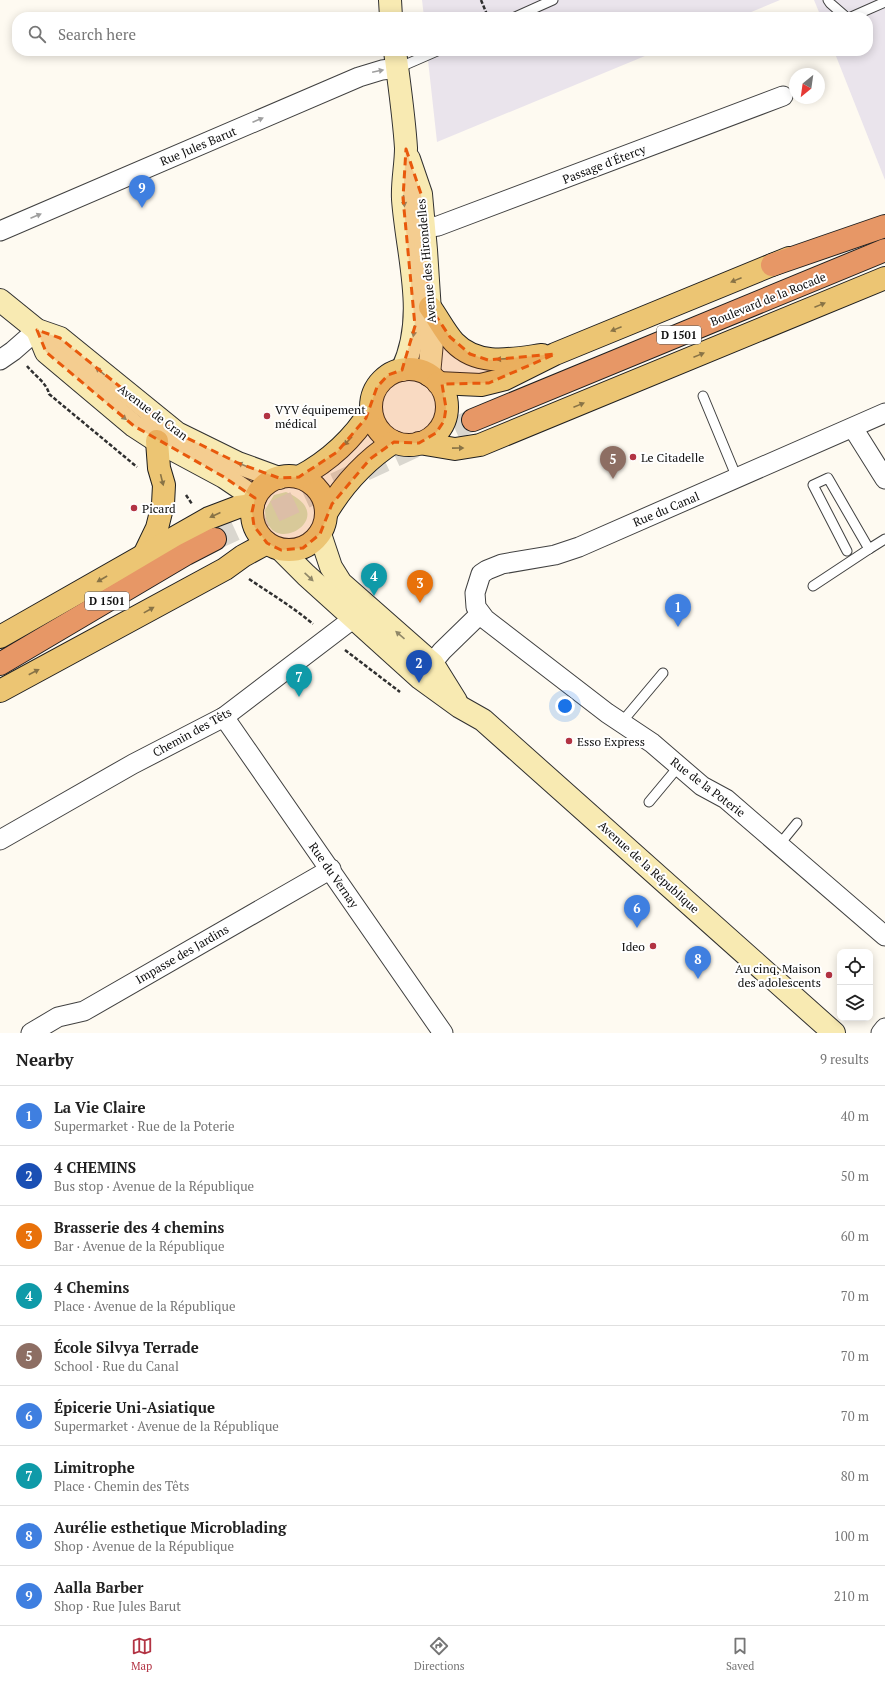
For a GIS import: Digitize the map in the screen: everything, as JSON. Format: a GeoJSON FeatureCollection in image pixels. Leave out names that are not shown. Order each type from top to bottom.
{"type":"FeatureCollection","features":[{"type":"Feature","properties":{"kind":"highway"},"geometry":{"type":"LineString","coordinates":[[772,265],[885,226]]}},
{"type":"Feature","properties":{"kind":"highway","name":"Boulevard de la Rocade"},"geometry":{"type":"LineString","coordinates":[[474,420],[885,250]]}},
{"type":"Feature","properties":{"kind":"highway","name":"D 1501"},"geometry":{"type":"LineString","coordinates":[[0,664],[186,554],[215,540]]}},
{"type":"Feature","properties":{"kind":"main road"},"geometry":{"type":"LineString","coordinates":[[390,0],[391,12]]}},
{"type":"Feature","properties":{"kind":"main road","name":"Avenue des Hirondelles"},"geometry":{"type":"LineString","coordinates":[[396,60],[406,148],[403,198],[409,242],[415,318],[411,344],[402,370]]}},
{"type":"Feature","properties":{"kind":"main road","name":"Avenue des Hirondelles"},"geometry":{"type":"LineString","coordinates":[[406,148],[421,194],[430,307],[433,379]]}},
{"type":"Feature","properties":{"kind":"main road"},"geometry":{"type":"LineString","coordinates":[[433,379],[444,395],[446,401],[444,421],[440,428],[431,437],[419,443],[406,445],[394,442],[378,428],[371,410],[373,394],[376,387],[388,375],[402,370],[416,370],[433,379],[467,385],[489,384],[511,376],[555,354],[772,265],[885,216]]}},
{"type":"Feature","properties":{"kind":"main road"},"geometry":{"type":"LineString","coordinates":[[419,443],[455,449],[473,447],[487,443],[885,278]]}},
{"type":"Feature","properties":{"kind":"main road","name":"Avenue de Cran"},"geometry":{"type":"LineString","coordinates":[[0,300],[37,330],[60,338],[177,433],[238,463],[289,478]]}},
{"type":"Feature","properties":{"kind":"main road"},"geometry":{"type":"LineString","coordinates":[[430,307],[454,342],[461,348],[480,358],[502,360],[555,354]]}},
{"type":"Feature","properties":{"kind":"main road","name":"Avenue de Cran"},"geometry":{"type":"LineString","coordinates":[[37,330],[46,352],[134,426],[157,442],[224,476],[254,502]]}},
{"type":"Feature","properties":{"kind":"main road"},"geometry":{"type":"LineString","coordinates":[[354,618],[257,533],[252,519],[254,502],[258,492],[267,483],[289,478],[323,463],[356,433],[371,410]]}},
{"type":"Feature","properties":{"kind":"main road"},"geometry":{"type":"LineString","coordinates":[[144,555],[157,528],[163,504],[164,484],[159,468],[157,442]]}},
{"type":"Feature","properties":{"kind":"main road"},"geometry":{"type":"LineString","coordinates":[[0,691],[225,569],[243,556],[274,547],[296,550],[303,548],[316,540],[324,527],[327,512],[340,492],[370,459],[394,442]]}},
{"type":"Feature","properties":{"kind":"main road"},"geometry":{"type":"LineString","coordinates":[[289,478],[313,485],[318,490],[327,512]]}},
{"type":"Feature","properties":{"kind":"main road"},"geometry":{"type":"LineString","coordinates":[[0,637],[219,513],[254,502]]}},
{"type":"Feature","properties":{"kind":"main road"},"geometry":{"type":"LineString","coordinates":[[320,534],[332,570],[341,583],[356,596]]}},
{"type":"Feature","properties":{"kind":"main road","name":"Avenue de la République"},"geometry":{"type":"LineString","coordinates":[[356,596],[426,671]]}},
{"type":"Feature","properties":{"kind":"main road","name":"Avenue de la République"},"geometry":{"type":"LineString","coordinates":[[354,618],[426,671],[440,674],[460,707],[483,720],[834,1033]]}},
{"type":"Feature","properties":{"kind":"street","name":"Rue Jules Barut"},"geometry":{"type":"LineString","coordinates":[[0,231],[359,77],[382,70],[396,60]]}},
{"type":"Feature","properties":{"kind":"street","name":"Passage d'Étercy"},"geometry":{"type":"LineString","coordinates":[[424,228],[438,226],[783,96]]}},
{"type":"Feature","properties":{"kind":"street"},"geometry":{"type":"LineString","coordinates":[[7,356],[37,330]]}},
{"type":"Feature","properties":{"kind":"street","name":"Rue du Canal"},"geometry":{"type":"LineString","coordinates":[[480,614],[475,600],[476,588],[481,574],[494,566],[567,551],[885,413]]}},
{"type":"Feature","properties":{"kind":"street"},"geometry":{"type":"LineString","coordinates":[[853,428],[885,479]]}},
{"type":"Feature","properties":{"kind":"street"},"geometry":{"type":"LineString","coordinates":[[354,618],[356,596]]}},
{"type":"Feature","properties":{"kind":"street"},"geometry":{"type":"LineString","coordinates":[[426,671],[442,651],[480,614]]}},
{"type":"Feature","properties":{"kind":"street","name":"Rue de la Poterie"},"geometry":{"type":"LineString","coordinates":[[480,614],[621,723],[645,738],[702,786],[726,799],[885,936]]}},
{"type":"Feature","properties":{"kind":"street","name":"Chemin des Têts"},"geometry":{"type":"LineString","coordinates":[[0,840],[133,764],[224,717],[354,618]]}},
{"type":"Feature","properties":{"kind":"street","name":"Rue du Vernay"},"geometry":{"type":"LineString","coordinates":[[224,717],[331,869],[436,1031]]}},
{"type":"Feature","properties":{"kind":"street","name":"Impasse des Jardins"},"geometry":{"type":"LineString","coordinates":[[32,1033],[58,1017],[84,1011],[331,869]]}},
{"type":"Feature","properties":{"kind":"street"},"geometry":{"type":"LineString","coordinates":[[881,1033],[885,1028]]}},
{"type":"Feature","properties":{"kind":"lane"},"geometry":{"type":"LineString","coordinates":[[526,12],[553,0]]}},
{"type":"Feature","properties":{"kind":"lane"},"geometry":{"type":"LineString","coordinates":[[828,0],[840,12]]}},
{"type":"Feature","properties":{"kind":"lane"},"geometry":{"type":"LineString","coordinates":[[863,12],[885,2]]}},
{"type":"Feature","properties":{"kind":"lane"},"geometry":{"type":"LineString","coordinates":[[396,60],[414,56]]}},
{"type":"Feature","properties":{"kind":"lane"},"geometry":{"type":"LineString","coordinates":[[703,396],[737,478]]}},
{"type":"Feature","properties":{"kind":"lane"},"geometry":{"type":"LineString","coordinates":[[848,551],[813,485],[828,478],[869,549]]}},
{"type":"Feature","properties":{"kind":"lane"},"geometry":{"type":"LineString","coordinates":[[813,586],[885,539]]}},
{"type":"Feature","properties":{"kind":"lane"},"geometry":{"type":"LineString","coordinates":[[621,723],[663,673]]}},
{"type":"Feature","properties":{"kind":"lane"},"geometry":{"type":"LineString","coordinates":[[649,802],[679,766]]}},
{"type":"Feature","properties":{"kind":"lane"},"geometry":{"type":"LineString","coordinates":[[779,845],[797,823]]}},
{"type":"Feature","properties":{"kind":"path"},"geometry":{"type":"LineString","coordinates":[[481,0],[486,12]]}},
{"type":"Feature","properties":{"kind":"highlighted area"},"geometry":{"type":"Polygon","coordinates":[[[406,149],[421,194],[430,307],[450,337],[470,354],[488,360],[555,354],[489,383],[442,384],[446,408],[444,421],[436,433],[419,443],[394,442],[370,459],[332,504],[320,534],[303,548],[281,550],[267,543],[254,526],[252,512],[255,498],[224,477],[134,426],[46,352],[37,330],[60,338],[177,433],[238,463],[279,478],[299,477],[337,452],[366,418],[377,387],[388,375],[402,370],[415,326],[403,198],[406,149]]]}},
{"type":"Feature","properties":{"kind":"shaded area"},"geometry":{"type":"Polygon","coordinates":[[[422,0],[780,0],[751,12],[423,12],[422,0]]]}},
{"type":"Feature","properties":{"kind":"shaded area"},"geometry":{"type":"Polygon","coordinates":[[[814,0],[885,0],[885,180],[836,56],[873,56],[873,12],[819,12],[814,0]]]}},
{"type":"Feature","properties":{"kind":"shaded area"},"geometry":{"type":"Polygon","coordinates":[[[428,56],[645,56],[437,142],[428,56]]]}},
{"type":"Feature","properties":{"kind":"green space"},"geometry":{"type":"Polygon","coordinates":[[[286,492],[302,502],[307,513],[305,522],[298,530],[287,534],[277,533],[269,525],[265,510],[274,495],[286,492]]]}},
{"type":"Feature","properties":{"kind":"tunnel"},"geometry":{"type":"LineString","coordinates":[[215,539],[473,420]]}},
{"type":"Feature","properties":{"kind":"place","name":"Aalla Barber"},"geometry":{"type":"Point","coordinates":[142,208]}},
{"type":"Feature","properties":{"kind":"place","name":"VYV équipement médical"},"geometry":{"type":"Point","coordinates":[267,416]}},
{"type":"Feature","properties":{"kind":"place","name":"Le Citadelle"},"geometry":{"type":"Point","coordinates":[633,457]}},
{"type":"Feature","properties":{"kind":"place","name":"École Silvya Terrade"},"geometry":{"type":"Point","coordinates":[613,479]}},
{"type":"Feature","properties":{"kind":"place","name":"Picard"},"geometry":{"type":"Point","coordinates":[134,508]}},
{"type":"Feature","properties":{"kind":"place","name":"4 Chemins"},"geometry":{"type":"Point","coordinates":[374,596]}},
{"type":"Feature","properties":{"kind":"place","name":"Brasserie des 4 chemins"},"geometry":{"type":"Point","coordinates":[420,603]}},
{"type":"Feature","properties":{"kind":"place","name":"La Vie Claire"},"geometry":{"type":"Point","coordinates":[678,627]}},
{"type":"Feature","properties":{"kind":"place","name":"4 CHEMINS"},"geometry":{"type":"Point","coordinates":[419,683]}},
{"type":"Feature","properties":{"kind":"place","name":"Limitrophe"},"geometry":{"type":"Point","coordinates":[299,697]}},
{"type":"Feature","properties":{"kind":"place","name":"Esso Express"},"geometry":{"type":"Point","coordinates":[569,741]}},
{"type":"Feature","properties":{"kind":"place","name":"Épicerie Uni-Asiatique"},"geometry":{"type":"Point","coordinates":[637,928]}},
{"type":"Feature","properties":{"kind":"place","name":"Ideo"},"geometry":{"type":"Point","coordinates":[653,946]}},
{"type":"Feature","properties":{"kind":"place","name":"Au cinq, Maison des adolescents"},"geometry":{"type":"Point","coordinates":[829,975]}},
{"type":"Feature","properties":{"kind":"place","name":"Aurélie esthetique Microblading"},"geometry":{"type":"Point","coordinates":[698,979]}}]}
